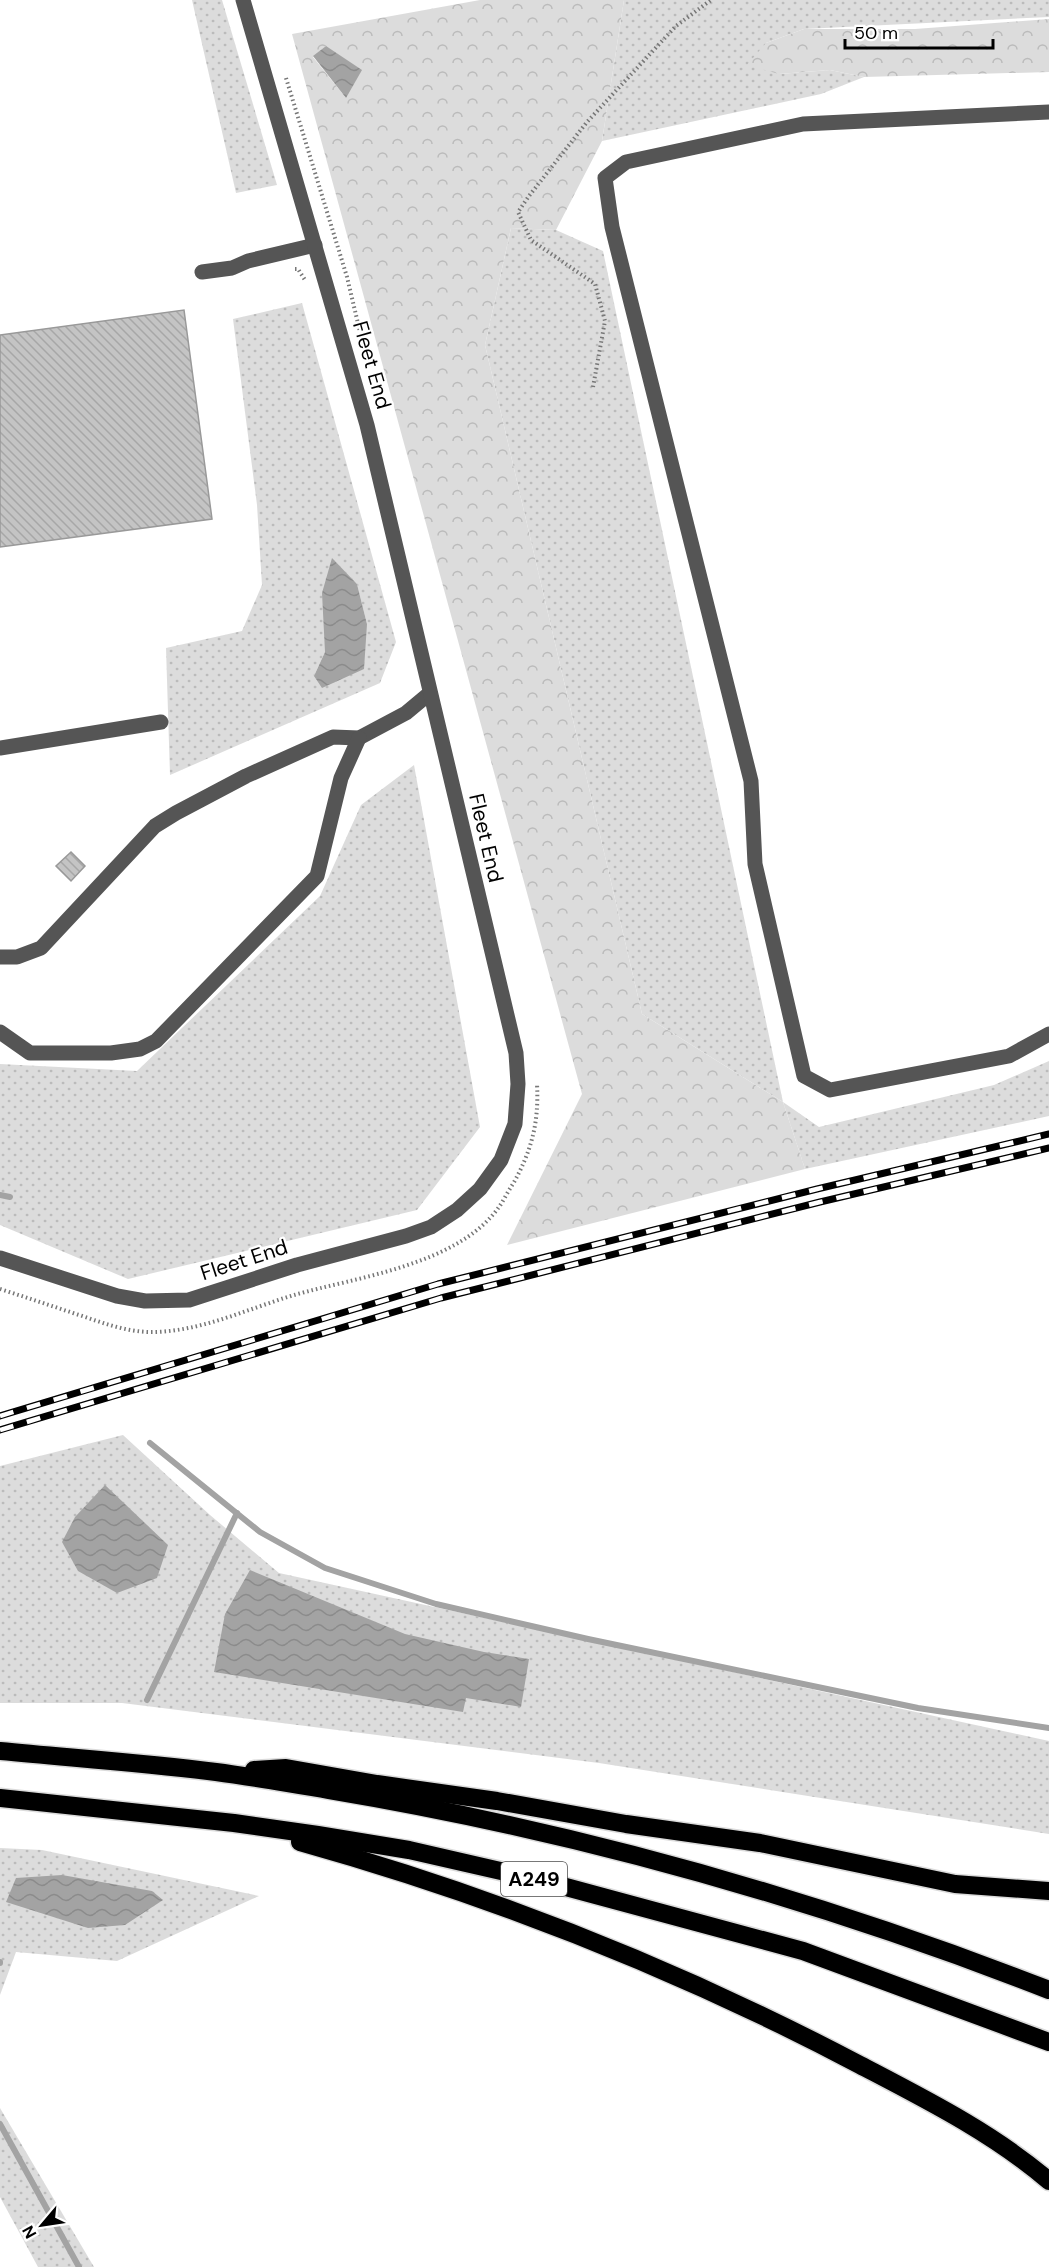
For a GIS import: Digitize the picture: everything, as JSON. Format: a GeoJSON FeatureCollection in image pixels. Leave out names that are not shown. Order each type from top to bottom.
{"type":"FeatureCollection","features":[{"type":"Feature","properties":{"kind":"highway","name":"A249"},"geometry":{"type":"LineString","coordinates":[[0,1752],[219,1772],[407,1803],[538,1830],[800,1901],[1049,1990]]}},
{"type":"Feature","properties":{"kind":"highway","name":"A249"},"geometry":{"type":"LineString","coordinates":[[219,1772],[286,1768],[626,1824],[760,1843],[955,1884],[1049,1891]]}},
{"type":"Feature","properties":{"kind":"highway","name":"A249"},"geometry":{"type":"LineString","coordinates":[[0,1798],[234,1823],[409,1850],[540,1880],[803,1951],[1049,2042]]}},
{"type":"Feature","properties":{"kind":"highway","name":"A249"},"geometry":{"type":"LineString","coordinates":[[234,1823],[354,1858],[486,1902],[615,1950],[733,2001],[942,2108],[1028,2163],[1049,2181]]}},
{"type":"Feature","properties":{"kind":"street","name":"Fleet End"},"geometry":{"type":"LineString","coordinates":[[0,1258],[117,1296],[145,1301],[189,1300],[297,1264],[406,1236],[431,1227],[457,1210],[480,1189],[501,1160],[515,1124],[518,1084],[516,1053],[367,425],[243,0]]}},
{"type":"Feature","properties":{"kind":"street"},"geometry":{"type":"LineString","coordinates":[[1049,112],[803,124],[626,162],[606,178],[612,227],[751,781],[755,864],[804,1076],[830,1090],[1010,1056],[1049,1034]]}},
{"type":"Feature","properties":{"kind":"street"},"geometry":{"type":"LineString","coordinates":[[202,272],[232,268],[248,261],[315,245]]}},
{"type":"Feature","properties":{"kind":"street"},"geometry":{"type":"LineString","coordinates":[[0,957],[17,957],[41,948],[155,826],[176,813],[246,776],[333,737],[359,738],[406,713],[430,693]]}},
{"type":"Feature","properties":{"kind":"street"},"geometry":{"type":"LineString","coordinates":[[0,748],[161,722]]}},
{"type":"Feature","properties":{"kind":"street"},"geometry":{"type":"LineString","coordinates":[[0,1032],[30,1053],[111,1053],[140,1048],[156,1041],[317,876],[341,778],[359,738]]}},
{"type":"Feature","properties":{"kind":"path"},"geometry":{"type":"LineString","coordinates":[[285,76],[347,278],[361,335]]}},
{"type":"Feature","properties":{"kind":"path"},"geometry":{"type":"LineString","coordinates":[[286,267],[298,269],[309,291],[347,278]]}},
{"type":"Feature","properties":{"kind":"path"},"geometry":{"type":"LineString","coordinates":[[0,1288],[113,1326],[147,1332],[202,1324],[294,1295],[412,1265],[444,1251],[474,1232],[498,1209],[520,1172],[533,1140],[538,1106],[537,1075]]}},
{"type":"Feature","properties":{"kind":"green space"},"geometry":{"type":"Polygon","coordinates":[[[192,0],[222,0],[277,185],[236,193],[192,0]]]}},
{"type":"Feature","properties":{"kind":"green space"},"geometry":{"type":"Polygon","coordinates":[[[480,0],[624,0],[602,141],[556,230],[511,228],[485,345],[642,1014],[783,1102],[805,1169],[507,1245],[582,1094],[292,34],[480,0]],[[326,46],[313,57],[346,98],[326,46]]]}},
{"type":"Feature","properties":{"kind":"green space"},"geometry":{"type":"Polygon","coordinates":[[[624,0],[1049,0],[1049,17],[804,29],[766,43],[779,74],[830,70],[864,77],[821,94],[602,141],[624,0]]]}},
{"type":"Feature","properties":{"kind":"green space"},"geometry":{"type":"Polygon","coordinates":[[[1049,19],[1049,72],[864,77],[830,70],[779,74],[747,65],[766,43],[804,29],[915,29],[1049,19]]]}},
{"type":"Feature","properties":{"kind":"green space"},"geometry":{"type":"Polygon","coordinates":[[[511,228],[556,230],[603,251],[783,1102],[642,1014],[485,345],[511,228]]]}},
{"type":"Feature","properties":{"kind":"green space"},"geometry":{"type":"Polygon","coordinates":[[[302,303],[396,642],[380,683],[170,775],[166,648],[242,631],[262,585],[257,505],[233,319],[302,303]],[[332,559],[325,652],[314,676],[367,624],[357,584],[332,559]]]}},
{"type":"Feature","properties":{"kind":"green space"},"geometry":{"type":"Polygon","coordinates":[[[414,765],[480,1127],[417,1210],[128,1279],[0,1225],[0,1064],[137,1071],[320,896],[361,805],[414,765]]]}},
{"type":"Feature","properties":{"kind":"green space"},"geometry":{"type":"Polygon","coordinates":[[[1049,1061],[1049,1116],[805,1169],[783,1102],[819,1127],[994,1085],[1049,1061]]]}},
{"type":"Feature","properties":{"kind":"green space"},"geometry":{"type":"Polygon","coordinates":[[[123,1435],[210,1515],[279,1573],[1049,1741],[1049,1834],[599,1763],[122,1703],[0,1703],[0,1466],[123,1435]]]}},
{"type":"Feature","properties":{"kind":"green space"},"geometry":{"type":"Polygon","coordinates":[[[0,1848],[42,1850],[259,1896],[117,1961],[16,1952],[0,1995],[0,1848]]]}},
{"type":"Feature","properties":{"kind":"green space"},"geometry":{"type":"Polygon","coordinates":[[[0,2108],[94,2267],[38,2267],[0,2197],[0,2108]]]}},
{"type":"Feature","properties":{"kind":"water"},"geometry":{"type":"Polygon","coordinates":[[[326,46],[362,70],[346,98],[313,56],[326,46]]]}},
{"type":"Feature","properties":{"kind":"water"},"geometry":{"type":"Polygon","coordinates":[[[332,558],[357,584],[367,624],[364,669],[322,688],[314,676],[325,652],[322,593],[332,558]]]}},
{"type":"Feature","properties":{"kind":"water"},"geometry":{"type":"Polygon","coordinates":[[[105,1485],[168,1545],[157,1578],[117,1593],[78,1571],[62,1542],[75,1517],[105,1485]]]}},
{"type":"Feature","properties":{"kind":"water"},"geometry":{"type":"Polygon","coordinates":[[[250,1570],[405,1634],[484,1652],[529,1659],[521,1707],[466,1698],[463,1712],[214,1672],[225,1614],[250,1570]]]}},
{"type":"Feature","properties":{"kind":"water"},"geometry":{"type":"Polygon","coordinates":[[[62,1875],[152,1891],[163,1900],[125,1925],[88,1928],[6,1902],[16,1878],[62,1875]]]}},
{"type":"Feature","properties":{"kind":"building"},"geometry":{"type":"Polygon","coordinates":[[[184,310],[212,519],[0,547],[0,335],[184,310]]]}},
{"type":"Feature","properties":{"kind":"building"},"geometry":{"type":"Polygon","coordinates":[[[71,852],[85,866],[71,881],[56,866],[71,852]]]}},
{"type":"Feature","properties":{"kind":"waterway"},"geometry":{"type":"LineString","coordinates":[[0,1195],[10,1197]]}},
{"type":"Feature","properties":{"kind":"waterway"},"geometry":{"type":"LineString","coordinates":[[150,1443],[260,1532],[325,1568],[436,1604],[588,1639],[918,1708],[1049,1728]]}},
{"type":"Feature","properties":{"kind":"waterway"},"geometry":{"type":"LineString","coordinates":[[147,1700],[237,1513]]}},
{"type":"Feature","properties":{"kind":"waterway"},"geometry":{"type":"LineString","coordinates":[[0,2124],[79,2267]]}},
{"type":"Feature","properties":{"kind":"railway"},"geometry":{"type":"LineString","coordinates":[[0,1416],[438,1284],[817,1189],[1049,1134]]}},
{"type":"Feature","properties":{"kind":"railway"},"geometry":{"type":"LineString","coordinates":[[0,1430],[441,1298],[820,1202],[1049,1148]]}}]}
